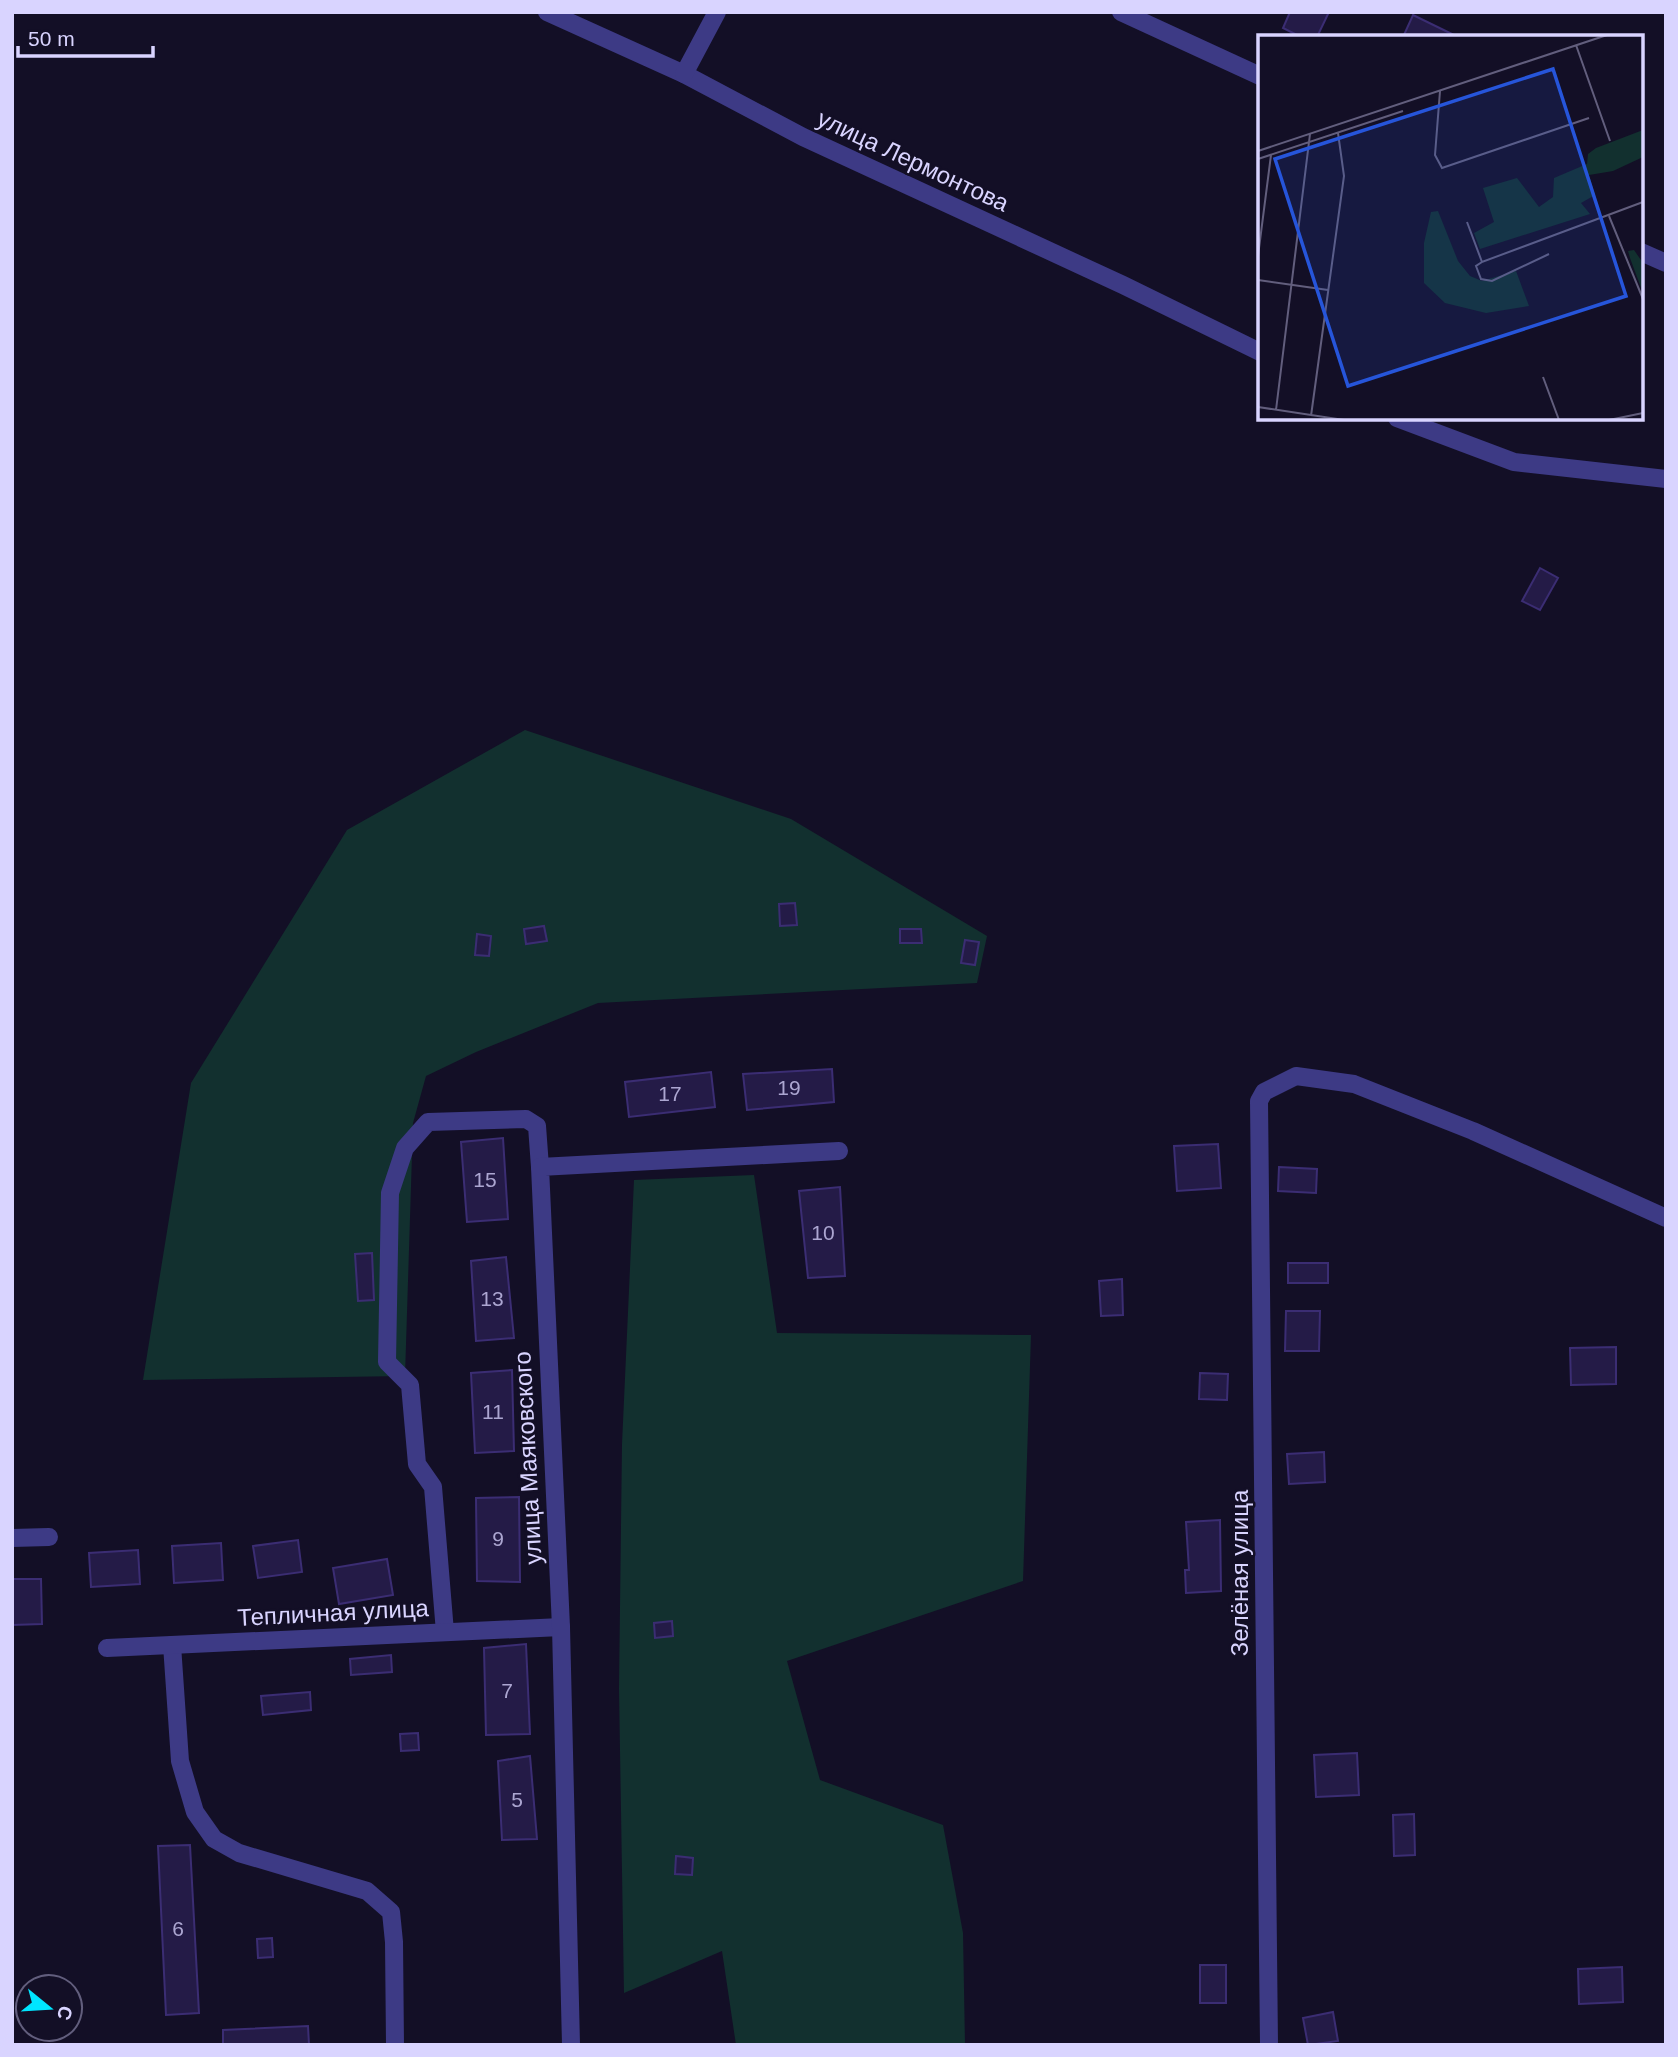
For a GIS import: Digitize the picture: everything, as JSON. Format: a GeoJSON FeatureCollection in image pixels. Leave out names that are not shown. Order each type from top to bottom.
{"type":"FeatureCollection","features":[{"type":"Feature","properties":{"kind":"street","name":"улица Лермонтова"},"geometry":{"type":"LineString","coordinates":[[547,12],[684,74],[803,137],[1111,279],[1258,351]]}},
{"type":"Feature","properties":{"kind":"street"},"geometry":{"type":"LineString","coordinates":[[684,74],[717,12]]}},
{"type":"Feature","properties":{"kind":"street"},"geometry":{"type":"LineString","coordinates":[[1121,12],[1258,75]]}},
{"type":"Feature","properties":{"kind":"street"},"geometry":{"type":"LineString","coordinates":[[1643,253],[1666,263]]}},
{"type":"Feature","properties":{"kind":"street"},"geometry":{"type":"LineString","coordinates":[[1402,420],[1514,462],[1666,479]]}},
{"type":"Feature","properties":{"kind":"street","name":"Зелёная улица"},"geometry":{"type":"LineString","coordinates":[[1269,2045],[1259,1101],[1264,1092],[1296,1076],[1354,1084],[1473,1131],[1666,1218]]}},
{"type":"Feature","properties":{"kind":"street","name":"улица Маяковского"},"geometry":{"type":"LineString","coordinates":[[445,1632],[433,1487],[417,1464],[410,1385],[387,1362],[390,1193],[405,1148],[428,1122],[526,1119],[537,1126],[540,1167],[561,1627],[571,2045]]}},
{"type":"Feature","properties":{"kind":"street"},"geometry":{"type":"LineString","coordinates":[[540,1167],[839,1151]]}},
{"type":"Feature","properties":{"kind":"street"},"geometry":{"type":"LineString","coordinates":[[12,1538],[49,1537]]}},
{"type":"Feature","properties":{"kind":"street","name":"Тепличная улица"},"geometry":{"type":"LineString","coordinates":[[107,1648],[561,1627]]}},
{"type":"Feature","properties":{"kind":"street"},"geometry":{"type":"LineString","coordinates":[[172,1645],[180,1761],[195,1812],[214,1839],[239,1853],[367,1891],[391,1912],[395,2045]]}},
{"type":"Feature","properties":{"kind":"green space"},"geometry":{"type":"Polygon","coordinates":[[[525,730],[791,819],[987,936],[977,983],[598,1003],[476,1052],[426,1076],[413,1123],[405,1376],[143,1380],[191,1083],[347,830],[525,730]]]}},
{"type":"Feature","properties":{"kind":"green space"},"geometry":{"type":"Polygon","coordinates":[[[754,1175],[777,1333],[1031,1335],[1023,1581],[787,1661],[820,1780],[943,1825],[963,1933],[965,2045],[736,2045],[722,1951],[624,1993],[619,1689],[622,1444],[634,1180],[754,1175]]]}},
{"type":"Feature","properties":{"kind":"building"},"geometry":{"type":"Polygon","coordinates":[[[1290,12],[1329,12],[1318,35],[1297,35],[1283,28],[1290,12]]]}},
{"type":"Feature","properties":{"kind":"building"},"geometry":{"type":"Polygon","coordinates":[[[1413,15],[1454,35],[1404,35],[1413,15]]]}},
{"type":"Feature","properties":{"kind":"building"},"geometry":{"type":"Polygon","coordinates":[[[1540,568],[1558,578],[1540,610],[1522,601],[1540,568]]]}},
{"type":"Feature","properties":{"kind":"building"},"geometry":{"type":"Polygon","coordinates":[[[795,903],[797,925],[780,926],[779,904],[795,903]]]}},
{"type":"Feature","properties":{"kind":"building"},"geometry":{"type":"Polygon","coordinates":[[[544,926],[547,941],[526,944],[524,929],[544,926]]]}},
{"type":"Feature","properties":{"kind":"building"},"geometry":{"type":"Polygon","coordinates":[[[900,929],[921,929],[922,943],[900,943],[900,929]]]}},
{"type":"Feature","properties":{"kind":"building"},"geometry":{"type":"Polygon","coordinates":[[[477,934],[491,936],[489,956],[475,955],[477,934]]]}},
{"type":"Feature","properties":{"kind":"building"},"geometry":{"type":"Polygon","coordinates":[[[965,940],[979,942],[975,965],[961,963],[965,940]]]}},
{"type":"Feature","properties":{"kind":"building"},"geometry":{"type":"Polygon","coordinates":[[[832,1069],[834,1102],[747,1110],[743,1074],[832,1069]]]}},
{"type":"Feature","properties":{"kind":"building"},"geometry":{"type":"Polygon","coordinates":[[[711,1072],[715,1107],[629,1117],[625,1082],[711,1072]]]}},
{"type":"Feature","properties":{"kind":"building"},"geometry":{"type":"Polygon","coordinates":[[[503,1138],[508,1219],[467,1222],[461,1142],[503,1138]]]}},
{"type":"Feature","properties":{"kind":"building"},"geometry":{"type":"Polygon","coordinates":[[[1218,1144],[1221,1188],[1177,1191],[1174,1146],[1218,1144]]]}},
{"type":"Feature","properties":{"kind":"building"},"geometry":{"type":"Polygon","coordinates":[[[1279,1167],[1317,1169],[1316,1193],[1278,1191],[1279,1167]]]}},
{"type":"Feature","properties":{"kind":"building"},"geometry":{"type":"Polygon","coordinates":[[[840,1187],[845,1276],[808,1278],[799,1191],[840,1187]]]}},
{"type":"Feature","properties":{"kind":"building"},"geometry":{"type":"Polygon","coordinates":[[[372,1253],[374,1300],[358,1301],[355,1254],[372,1253]]]}},
{"type":"Feature","properties":{"kind":"building"},"geometry":{"type":"Polygon","coordinates":[[[506,1257],[514,1338],[476,1341],[471,1261],[506,1257]]]}},
{"type":"Feature","properties":{"kind":"building"},"geometry":{"type":"Polygon","coordinates":[[[1288,1263],[1328,1263],[1328,1283],[1288,1283],[1288,1263]]]}},
{"type":"Feature","properties":{"kind":"building"},"geometry":{"type":"Polygon","coordinates":[[[1122,1279],[1123,1315],[1101,1316],[1099,1281],[1122,1279]]]}},
{"type":"Feature","properties":{"kind":"building"},"geometry":{"type":"Polygon","coordinates":[[[1286,1311],[1320,1311],[1319,1351],[1285,1351],[1286,1311]]]}},
{"type":"Feature","properties":{"kind":"building"},"geometry":{"type":"Polygon","coordinates":[[[1616,1347],[1616,1384],[1571,1385],[1570,1348],[1616,1347]]]}},
{"type":"Feature","properties":{"kind":"building"},"geometry":{"type":"Polygon","coordinates":[[[512,1370],[514,1451],[475,1453],[471,1373],[512,1370]]]}},
{"type":"Feature","properties":{"kind":"building"},"geometry":{"type":"Polygon","coordinates":[[[1200,1373],[1228,1374],[1227,1400],[1199,1399],[1200,1373]]]}},
{"type":"Feature","properties":{"kind":"building"},"geometry":{"type":"Polygon","coordinates":[[[1324,1452],[1325,1482],[1289,1484],[1287,1454],[1324,1452]]]}},
{"type":"Feature","properties":{"kind":"building"},"geometry":{"type":"Polygon","coordinates":[[[519,1497],[520,1582],[477,1581],[476,1498],[519,1497]]]}},
{"type":"Feature","properties":{"kind":"building"},"geometry":{"type":"Polygon","coordinates":[[[1220,1520],[1221,1591],[1186,1593],[1185,1570],[1189,1570],[1186,1522],[1220,1520]]]}},
{"type":"Feature","properties":{"kind":"building"},"geometry":{"type":"Polygon","coordinates":[[[298,1540],[302,1572],[258,1578],[253,1546],[298,1540]]]}},
{"type":"Feature","properties":{"kind":"building"},"geometry":{"type":"Polygon","coordinates":[[[221,1543],[223,1580],[174,1583],[172,1546],[221,1543]]]}},
{"type":"Feature","properties":{"kind":"building"},"geometry":{"type":"Polygon","coordinates":[[[138,1550],[140,1584],[91,1587],[89,1553],[138,1550]]]}},
{"type":"Feature","properties":{"kind":"building"},"geometry":{"type":"Polygon","coordinates":[[[387,1559],[393,1595],[339,1604],[333,1568],[387,1559]]]}},
{"type":"Feature","properties":{"kind":"building"},"geometry":{"type":"Polygon","coordinates":[[[12,1579],[41,1579],[42,1624],[12,1625],[12,1579]]]}},
{"type":"Feature","properties":{"kind":"building"},"geometry":{"type":"Polygon","coordinates":[[[672,1621],[673,1636],[655,1638],[654,1623],[672,1621]]]}},
{"type":"Feature","properties":{"kind":"building"},"geometry":{"type":"Polygon","coordinates":[[[526,1644],[530,1734],[486,1735],[484,1648],[526,1644]]]}},
{"type":"Feature","properties":{"kind":"building"},"geometry":{"type":"Polygon","coordinates":[[[391,1655],[392,1672],[351,1675],[350,1659],[391,1655]]]}},
{"type":"Feature","properties":{"kind":"building"},"geometry":{"type":"Polygon","coordinates":[[[310,1692],[311,1710],[263,1715],[261,1696],[310,1692]]]}},
{"type":"Feature","properties":{"kind":"building"},"geometry":{"type":"Polygon","coordinates":[[[418,1733],[419,1750],[401,1751],[400,1734],[418,1733]]]}},
{"type":"Feature","properties":{"kind":"building"},"geometry":{"type":"Polygon","coordinates":[[[1357,1753],[1359,1795],[1316,1797],[1314,1755],[1357,1753]]]}},
{"type":"Feature","properties":{"kind":"building"},"geometry":{"type":"Polygon","coordinates":[[[530,1756],[537,1839],[502,1840],[498,1761],[530,1756]]]}},
{"type":"Feature","properties":{"kind":"building"},"geometry":{"type":"Polygon","coordinates":[[[1414,1814],[1415,1855],[1394,1856],[1393,1815],[1414,1814]]]}},
{"type":"Feature","properties":{"kind":"building"},"geometry":{"type":"Polygon","coordinates":[[[190,1845],[199,2013],[166,2015],[158,1846],[190,1845]]]}},
{"type":"Feature","properties":{"kind":"building"},"geometry":{"type":"Polygon","coordinates":[[[676,1856],[693,1858],[692,1875],[675,1874],[676,1856]]]}},
{"type":"Feature","properties":{"kind":"building"},"geometry":{"type":"Polygon","coordinates":[[[272,1938],[273,1957],[258,1958],[257,1939],[272,1938]]]}},
{"type":"Feature","properties":{"kind":"building"},"geometry":{"type":"Polygon","coordinates":[[[1200,1965],[1226,1965],[1226,2003],[1200,2003],[1200,1965]]]}},
{"type":"Feature","properties":{"kind":"building"},"geometry":{"type":"Polygon","coordinates":[[[1622,1967],[1623,2002],[1579,2004],[1578,1969],[1622,1967]]]}},
{"type":"Feature","properties":{"kind":"building"},"geometry":{"type":"Polygon","coordinates":[[[1333,2012],[1338,2041],[1308,2045],[1303,2018],[1333,2012]]]}},
{"type":"Feature","properties":{"kind":"building"},"geometry":{"type":"Polygon","coordinates":[[[308,2026],[309,2045],[223,2045],[223,2030],[308,2026]]]}}]}
